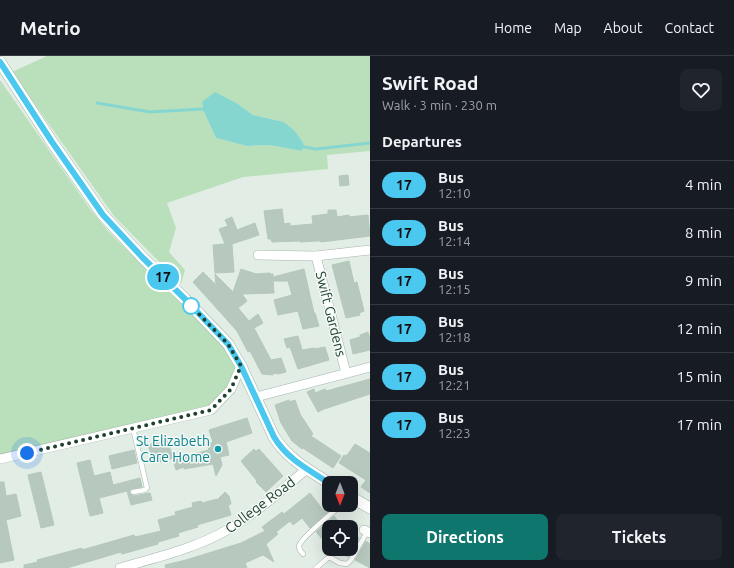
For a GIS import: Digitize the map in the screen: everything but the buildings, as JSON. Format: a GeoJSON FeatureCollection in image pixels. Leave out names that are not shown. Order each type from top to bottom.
{"type":"FeatureCollection","features":[{"type":"Feature","properties":{"kind":"street"},"geometry":{"type":"LineString","coordinates":[[0,62],[52,142],[103,215],[228,344],[241,366],[280,447],[290,457],[322,479]]}},
{"type":"Feature","properties":{"kind":"street","name":"Swift Gardens"},"geometry":{"type":"LineString","coordinates":[[258,256],[316,256],[370,250]]}},
{"type":"Feature","properties":{"kind":"street","name":"Swift Gardens"},"geometry":{"type":"LineString","coordinates":[[316,256],[346,373]]}},
{"type":"Feature","properties":{"kind":"street"},"geometry":{"type":"LineString","coordinates":[[0,459],[211,410],[231,389],[241,366]]}},
{"type":"Feature","properties":{"kind":"street"},"geometry":{"type":"LineString","coordinates":[[256,397],[370,367]]}},
{"type":"Feature","properties":{"kind":"street","name":"College Road"},"geometry":{"type":"LineString","coordinates":[[126,567],[198,544],[228,530],[249,516],[307,469]]}},
{"type":"Feature","properties":{"kind":"street"},"geometry":{"type":"LineString","coordinates":[[358,501],[370,508]]}},
{"type":"Feature","properties":{"kind":"lane"},"geometry":{"type":"LineString","coordinates":[[133,428],[147,488],[145,490],[133,492]]}},
{"type":"Feature","properties":{"kind":"lane"},"geometry":{"type":"LineString","coordinates":[[303,554],[299,549],[299,545],[334,512]]}},
{"type":"Feature","properties":{"kind":"lane"},"geometry":{"type":"LineString","coordinates":[[316,568],[329,557],[340,563],[347,564],[351,560],[367,532]]}},
{"type":"Feature","properties":{"kind":"green space"},"geometry":{"type":"Polygon","coordinates":[[[47,56],[370,56],[370,151],[327,155],[328,169],[243,177],[167,203],[176,228],[169,252],[185,270],[181,284],[114,216],[12,72],[47,56]],[[202,102],[203,110],[216,138],[247,146],[269,145],[302,151],[304,144],[295,131],[284,122],[253,115],[238,104],[202,102]]]}},
{"type":"Feature","properties":{"kind":"green space"},"geometry":{"type":"Polygon","coordinates":[[[0,80],[90,209],[108,231],[170,293],[175,289],[241,366],[231,389],[211,410],[0,459],[0,80]]]}},
{"type":"Feature","properties":{"kind":"water"},"geometry":{"type":"Polygon","coordinates":[[[215,92],[238,104],[253,115],[284,122],[295,131],[304,144],[302,151],[269,145],[247,146],[216,138],[203,110],[202,102],[215,92]]]}},
{"type":"Feature","properties":{"kind":"waterway"},"geometry":{"type":"LineString","coordinates":[[97,103],[150,112],[203,109]]}},
{"type":"Feature","properties":{"kind":"waterway"},"geometry":{"type":"LineString","coordinates":[[304,147],[316,149],[370,143]]}},
{"type":"Feature","properties":{"kind":"bus line","name":"17"},"geometry":{"type":"LineString","coordinates":[[0,62],[52,142],[103,215],[228,344],[241,366],[280,447],[290,457],[322,479]]}},
{"type":"Feature","properties":{"kind":"place","name":"St Elizabeth Care Home"},"geometry":{"type":"Point","coordinates":[218,449]}},
{"type":"Feature","properties":{"kind":"route"},"geometry":{"type":"LineString","coordinates":[[27,453],[211,410],[231,389],[241,366],[228,344],[191,306]]}}]}
